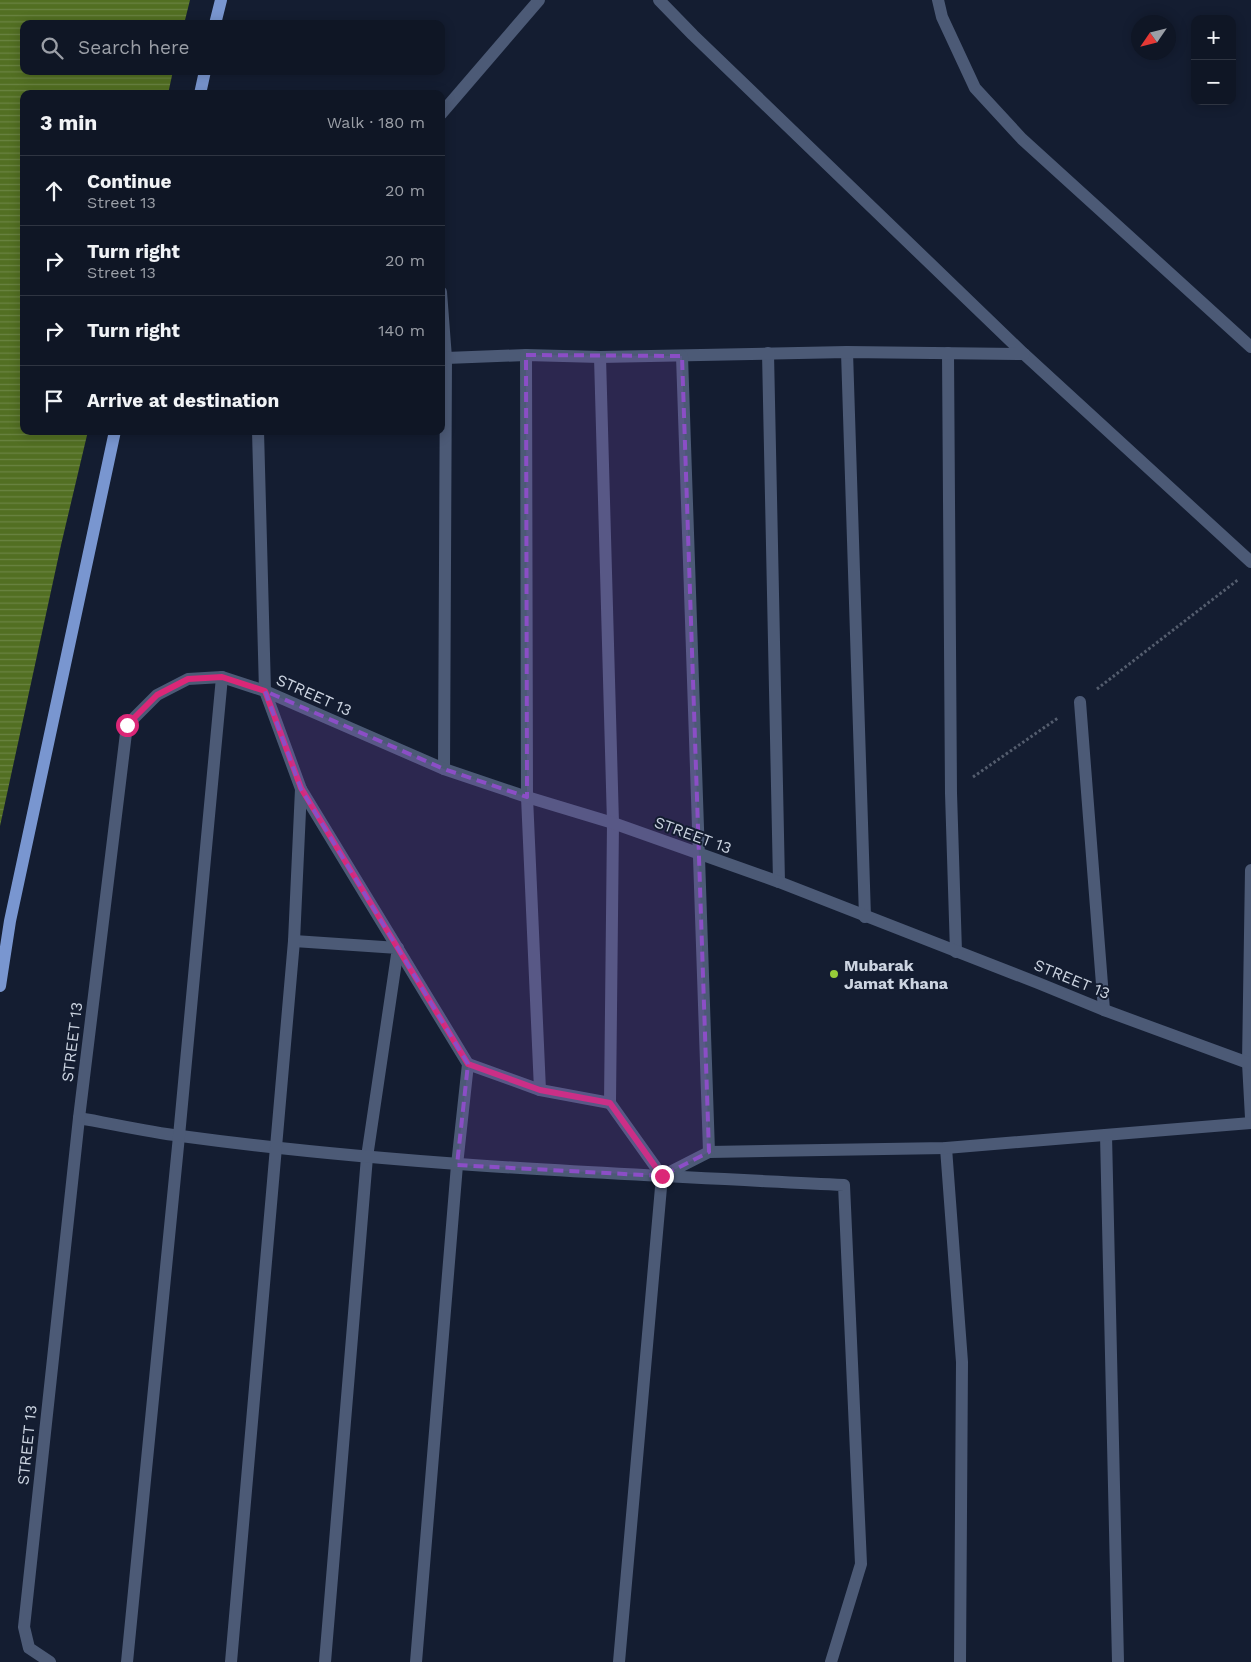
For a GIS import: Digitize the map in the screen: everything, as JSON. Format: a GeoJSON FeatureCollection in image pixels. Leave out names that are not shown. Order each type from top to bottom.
{"type":"FeatureCollection","features":[{"type":"Feature","properties":{"kind":"main road"},"geometry":{"type":"LineString","coordinates":[[217,20],[221,0]]}},
{"type":"Feature","properties":{"kind":"main road"},"geometry":{"type":"LineString","coordinates":[[201,90],[204,75]]}},
{"type":"Feature","properties":{"kind":"main road"},"geometry":{"type":"LineString","coordinates":[[0,986],[10,921],[114,435]]}},
{"type":"Feature","properties":{"kind":"street"},"geometry":{"type":"LineString","coordinates":[[445,109],[539,0]]}},
{"type":"Feature","properties":{"kind":"street"},"geometry":{"type":"LineString","coordinates":[[659,0],[1024,354],[1251,562]]}},
{"type":"Feature","properties":{"kind":"street"},"geometry":{"type":"LineString","coordinates":[[938,0],[942,17],[975,88],[1015,132],[1251,347]]}},
{"type":"Feature","properties":{"kind":"street"},"geometry":{"type":"LineString","coordinates":[[444,770],[445,345]]}},
{"type":"Feature","properties":{"kind":"street"},"geometry":{"type":"LineString","coordinates":[[446,358],[526,355],[600,357],[847,352],[1024,354]]}},
{"type":"Feature","properties":{"kind":"street"},"geometry":{"type":"LineString","coordinates":[[847,352],[865,917]]}},
{"type":"Feature","properties":{"kind":"street"},"geometry":{"type":"LineString","coordinates":[[768,353],[779,882]]}},
{"type":"Feature","properties":{"kind":"street"},"geometry":{"type":"LineString","coordinates":[[948,354],[951,793],[956,952]]}},
{"type":"Feature","properties":{"kind":"street"},"geometry":{"type":"LineString","coordinates":[[526,355],[527,797],[540,1090]]}},
{"type":"Feature","properties":{"kind":"street"},"geometry":{"type":"LineString","coordinates":[[682,356],[709,1152]]}},
{"type":"Feature","properties":{"kind":"street"},"geometry":{"type":"LineString","coordinates":[[600,357],[613,823],[610,1103],[662,1176],[619,1662]]}},
{"type":"Feature","properties":{"kind":"street"},"geometry":{"type":"LineString","coordinates":[[258,435],[265,691],[301,788],[468,1064],[457,1165],[416,1662]]}},
{"type":"Feature","properties":{"kind":"street"},"geometry":{"type":"LineString","coordinates":[[127,1662],[222,677]]}},
{"type":"Feature","properties":{"kind":"street","name":"STREET 13"},"geometry":{"type":"LineString","coordinates":[[50,1662],[29,1648],[24,1627],[79,1118],[127,725],[157,695],[188,679],[222,677],[265,691],[444,770],[613,823],[779,882],[865,917],[1038,982],[1104,1010],[1250,1063]]}},
{"type":"Feature","properties":{"kind":"street"},"geometry":{"type":"LineString","coordinates":[[1080,702],[1104,1010]]}},
{"type":"Feature","properties":{"kind":"street"},"geometry":{"type":"LineString","coordinates":[[231,1662],[294,941],[301,788]]}},
{"type":"Feature","properties":{"kind":"street"},"geometry":{"type":"LineString","coordinates":[[1251,870],[1251,1118]]}},
{"type":"Feature","properties":{"kind":"street"},"geometry":{"type":"LineString","coordinates":[[294,941],[398,948]]}},
{"type":"Feature","properties":{"kind":"street"},"geometry":{"type":"LineString","coordinates":[[325,1662],[367,1157],[398,948]]}},
{"type":"Feature","properties":{"kind":"street"},"geometry":{"type":"LineString","coordinates":[[468,1064],[540,1090],[610,1103]]}},
{"type":"Feature","properties":{"kind":"street"},"geometry":{"type":"LineString","coordinates":[[79,1118],[179,1136],[367,1157],[457,1165],[844,1186],[861,1564],[831,1662]]}},
{"type":"Feature","properties":{"kind":"street"},"geometry":{"type":"LineString","coordinates":[[662,1176],[709,1152],[946,1148],[1251,1123]]}},
{"type":"Feature","properties":{"kind":"street"},"geometry":{"type":"LineString","coordinates":[[1106,1135],[1118,1662]]}},
{"type":"Feature","properties":{"kind":"street"},"geometry":{"type":"LineString","coordinates":[[946,1148],[962,1362],[960,1662]]}},
{"type":"Feature","properties":{"kind":"path"},"geometry":{"type":"LineString","coordinates":[[951,793],[1080,702],[1243,576]]}},
{"type":"Feature","properties":{"kind":"highlighted area"},"geometry":{"type":"Polygon","coordinates":[[[526,355],[682,356],[709,1152],[662,1176],[457,1165],[468,1064],[301,789],[265,691],[444,769],[527,797],[526,355]]]}},
{"type":"Feature","properties":{"kind":"shaded area"},"geometry":{"type":"Polygon","coordinates":[[[0,0],[190,0],[185,20],[20,20],[20,75],[172,75],[169,90],[20,90],[20,435],[87,435],[61,545],[0,826],[0,0]]]}},
{"type":"Feature","properties":{"kind":"place","name":"Mubarak Jamat Khana"},"geometry":{"type":"Point","coordinates":[834,974]}},
{"type":"Feature","properties":{"kind":"route"},"geometry":{"type":"LineString","coordinates":[[127,725],[157,695],[188,679],[222,677],[265,691],[301,788],[468,1064],[540,1090],[610,1103],[662,1176]]}}]}
